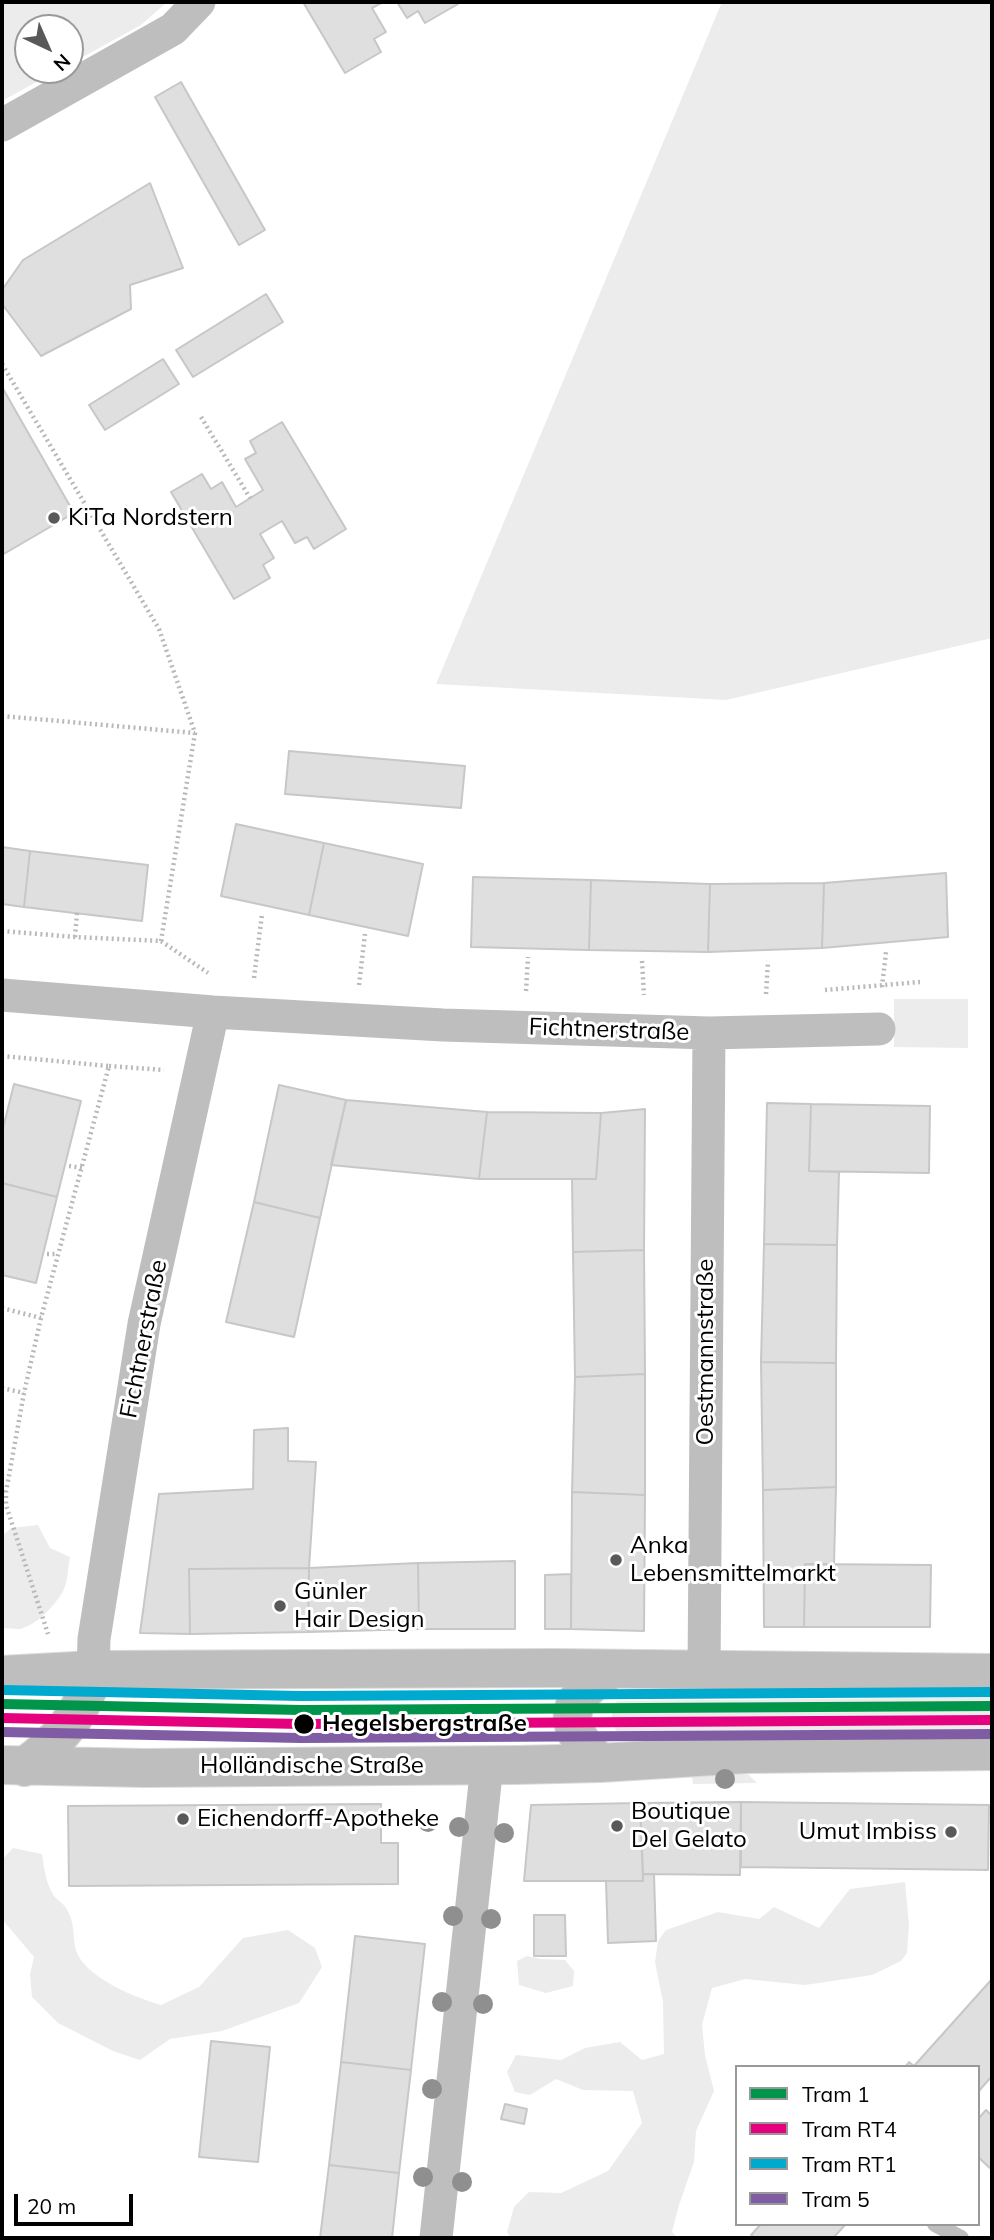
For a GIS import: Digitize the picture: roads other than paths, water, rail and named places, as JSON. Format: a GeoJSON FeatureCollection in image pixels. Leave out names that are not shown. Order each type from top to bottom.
{"type":"FeatureCollection","features":[{"type":"Feature","properties":{"kind":"main road"},"geometry":{"type":"LineString","coordinates":[[600,1763],[585,1749],[577,1736],[573,1716],[576,1700],[583,1690],[612,1669]]}},
{"type":"Feature","properties":{"kind":"main road"},"geometry":{"type":"LineString","coordinates":[[2,1675],[93,1670],[612,1669],[992,1673]]}},
{"type":"Feature","properties":{"kind":"main road","name":"Holländische Straße"},"geometry":{"type":"LineString","coordinates":[[13,1766],[57,1740],[76,1715],[89,1689],[93,1670]]}},
{"type":"Feature","properties":{"kind":"main road","name":"Holländische Straße"},"geometry":{"type":"LineString","coordinates":[[13,1766],[487,1765],[600,1763],[746,1755],[992,1751]]}},
{"type":"Feature","properties":{"kind":"street"},"geometry":{"type":"LineString","coordinates":[[2,125],[173,29],[199,2]]}},
{"type":"Feature","properties":{"kind":"street","name":"Fichtnerstraße"},"geometry":{"type":"LineString","coordinates":[[2,995],[213,1012],[443,1025],[709,1033],[879,1029]]}},
{"type":"Feature","properties":{"kind":"street","name":"Fichtnerstraße"},"geometry":{"type":"LineString","coordinates":[[93,1670],[94,1639],[144,1324],[213,1012]]}},
{"type":"Feature","properties":{"kind":"street","name":"Oestmannstraße"},"geometry":{"type":"LineString","coordinates":[[704,1671],[709,1033]]}},
{"type":"Feature","properties":{"kind":"street"},"geometry":{"type":"LineString","coordinates":[[436,2238],[487,1765]]}},
{"type":"Feature","properties":{"kind":"lane"},"geometry":{"type":"LineString","coordinates":[[939,2226],[961,2238]]}},
{"type":"Feature","properties":{"kind":"tram line","name":"RT1"},"geometry":{"type":"LineString","coordinates":[[2,1690],[301,1696],[992,1692]]}},
{"type":"Feature","properties":{"kind":"tram line","name":"1"},"geometry":{"type":"LineString","coordinates":[[2,1704],[301,1710],[992,1706]]}},
{"type":"Feature","properties":{"kind":"tram line","name":"RT4"},"geometry":{"type":"LineString","coordinates":[[2,1718],[301,1724],[992,1720]]}},
{"type":"Feature","properties":{"kind":"tram line","name":"5"},"geometry":{"type":"LineString","coordinates":[[2,1732],[301,1738],[992,1734]]}},
{"type":"Feature","properties":{"kind":"place","name":"KiTa Nordstern"},"geometry":{"type":"Point","coordinates":[54,518]}},
{"type":"Feature","properties":{"kind":"place","name":"Anka Lebensmittelmarkt"},"geometry":{"type":"Point","coordinates":[616,1560]}},
{"type":"Feature","properties":{"kind":"place","name":"Günler Hair Design"},"geometry":{"type":"Point","coordinates":[280,1606]}},
{"type":"Feature","properties":{"kind":"place","name":"Hegelsbergstraße"},"geometry":{"type":"Point","coordinates":[304,1724]}},
{"type":"Feature","properties":{"kind":"place","name":"Eichendorff-Apotheke"},"geometry":{"type":"Point","coordinates":[183,1819]}},
{"type":"Feature","properties":{"kind":"place","name":"Boutique Del Gelato"},"geometry":{"type":"Point","coordinates":[617,1826]}},
{"type":"Feature","properties":{"kind":"place","name":"Umut Imbiss"},"geometry":{"type":"Point","coordinates":[951,1832]}}]}
